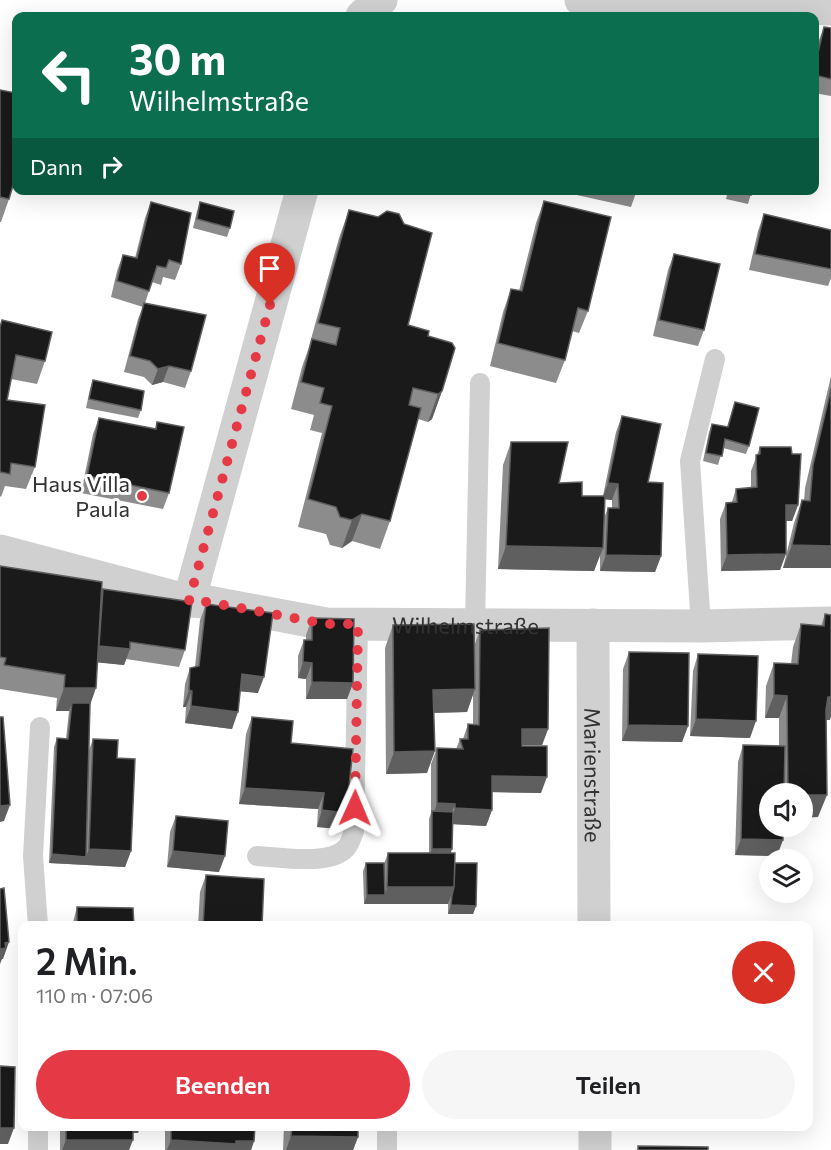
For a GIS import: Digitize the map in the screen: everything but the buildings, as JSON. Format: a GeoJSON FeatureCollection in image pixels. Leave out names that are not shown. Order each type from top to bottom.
{"type":"FeatureCollection","features":[{"type":"Feature","properties":{"kind":"street"},"geometry":{"type":"LineString","coordinates":[[367,12],[381,0]]}},
{"type":"Feature","properties":{"kind":"street"},"geometry":{"type":"LineString","coordinates":[[581,0],[831,9]]}},
{"type":"Feature","properties":{"kind":"street"},"geometry":{"type":"LineString","coordinates":[[189,601],[301,195]]}},
{"type":"Feature","properties":{"kind":"street","name":"Wilhelmstraße"},"geometry":{"type":"LineString","coordinates":[[0,551],[189,601],[208,602],[326,624],[701,626],[831,623]]}},
{"type":"Feature","properties":{"kind":"street","name":"Marienstraße"},"geometry":{"type":"LineString","coordinates":[[593,625],[594,921]]}},
{"type":"Feature","properties":{"kind":"street"},"geometry":{"type":"LineString","coordinates":[[595,1131],[595,1150]]}},
{"type":"Feature","properties":{"kind":"lane"},"geometry":{"type":"LineString","coordinates":[[701,626],[690,461],[715,359]]}},
{"type":"Feature","properties":{"kind":"lane"},"geometry":{"type":"LineString","coordinates":[[475,624],[480,383]]}},
{"type":"Feature","properties":{"kind":"lane"},"geometry":{"type":"LineString","coordinates":[[257,856],[317,859],[335,856],[348,848],[354,831],[358,624]]}},
{"type":"Feature","properties":{"kind":"lane"},"geometry":{"type":"LineString","coordinates":[[38,921],[33,856],[40,727]]}},
{"type":"Feature","properties":{"kind":"lane"},"geometry":{"type":"LineString","coordinates":[[38,1131],[38,1150]]}},
{"type":"Feature","properties":{"kind":"lane"},"geometry":{"type":"LineString","coordinates":[[387,1131],[387,1150]]}},
{"type":"Feature","properties":{"kind":"place","name":"Haus Villa Paula"},"geometry":{"type":"Point","coordinates":[142,496]}},
{"type":"Feature","properties":{"kind":"route"},"geometry":{"type":"LineString","coordinates":[[270,305],[189,601],[208,602],[326,624],[358,624],[355,808]]}}]}
